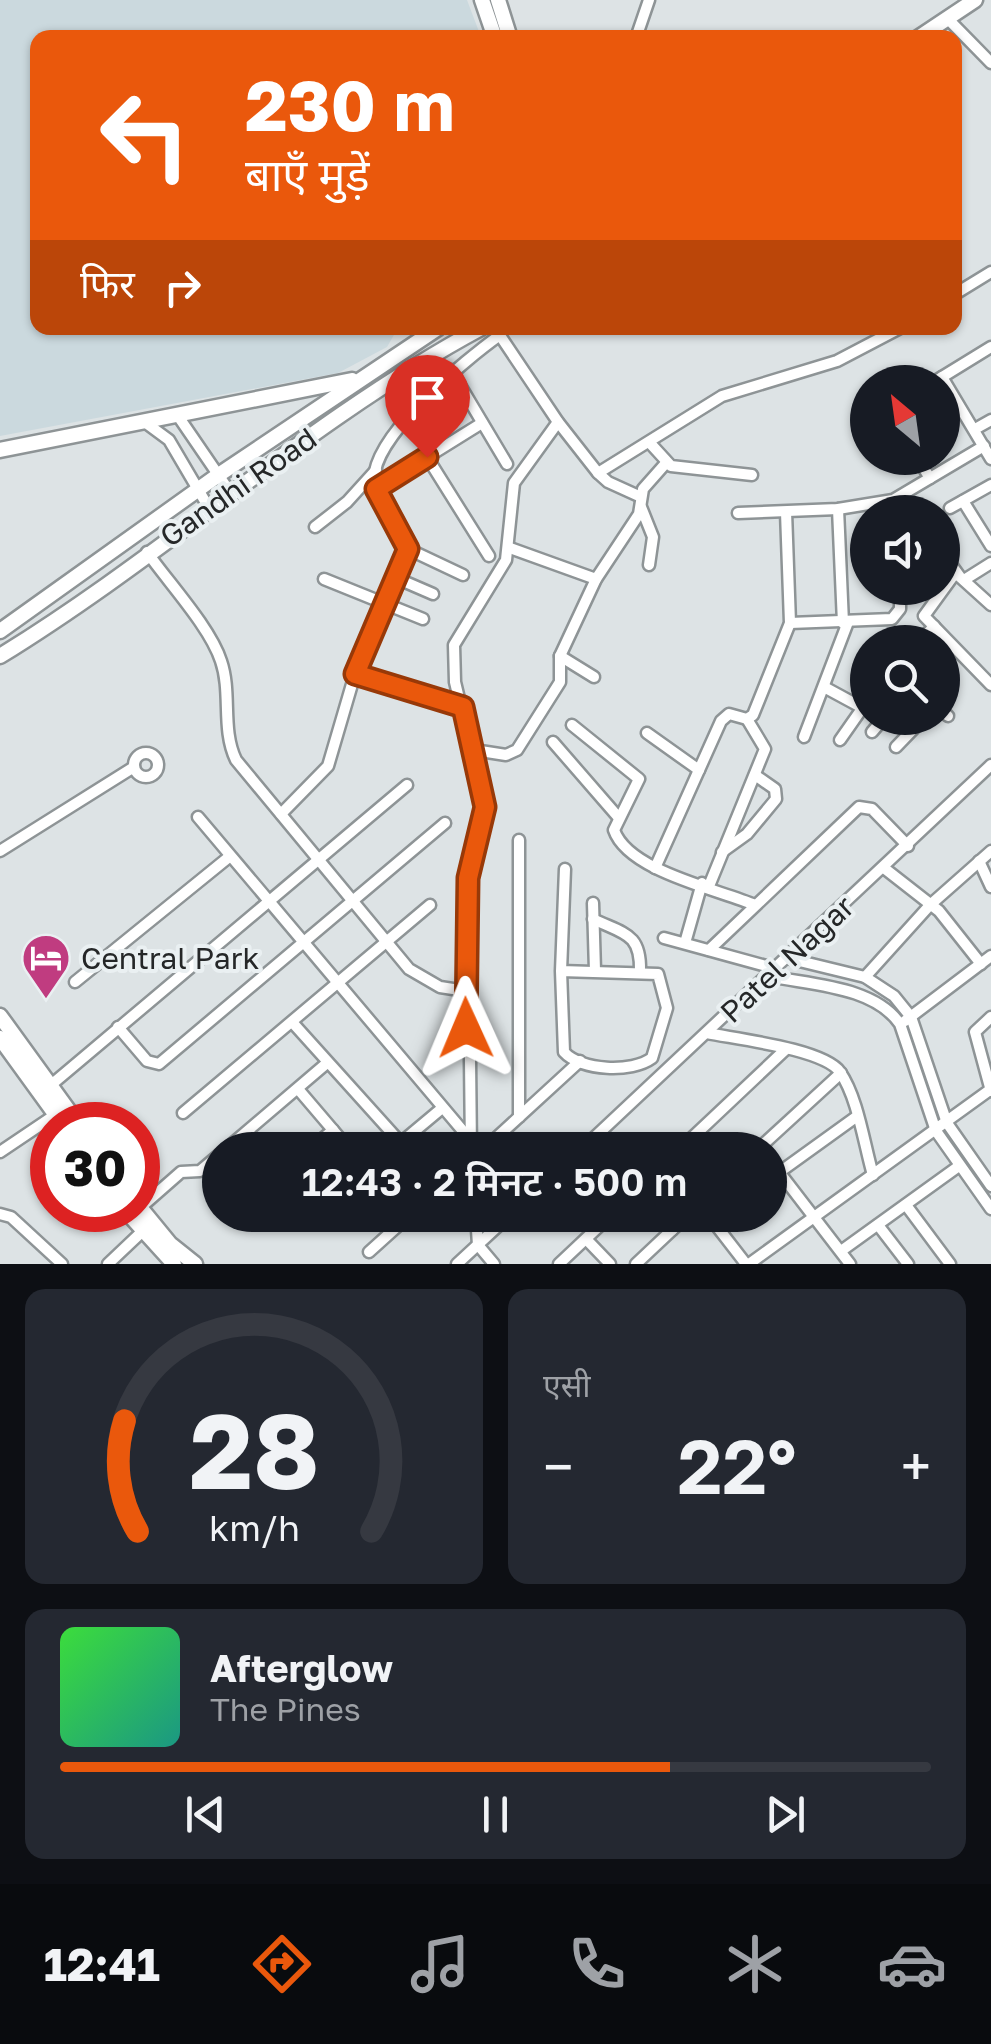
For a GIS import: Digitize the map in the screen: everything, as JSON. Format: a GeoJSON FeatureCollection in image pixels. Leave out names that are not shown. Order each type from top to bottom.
{"type":"FeatureCollection","features":[{"type":"Feature","properties":{"kind":"main road"},"geometry":{"type":"LineString","coordinates":[[482,0],[492,30]]}},
{"type":"Feature","properties":{"kind":"main road"},"geometry":{"type":"LineString","coordinates":[[498,0],[507,30]]}},
{"type":"Feature","properties":{"kind":"main road"},"geometry":{"type":"LineString","coordinates":[[914,30],[958,0]]}},
{"type":"Feature","properties":{"kind":"main road"},"geometry":{"type":"LineString","coordinates":[[930,30],[974,0]]}},
{"type":"Feature","properties":{"kind":"main road"},"geometry":{"type":"LineString","coordinates":[[402,374],[414,335]]}},
{"type":"Feature","properties":{"kind":"main road"},"geometry":{"type":"LineString","coordinates":[[0,631],[217,476],[426,335]]}},
{"type":"Feature","properties":{"kind":"main road"},"geometry":{"type":"LineString","coordinates":[[440,349],[443,335]]}},
{"type":"Feature","properties":{"kind":"main road","name":"Gandhi Road"},"geometry":{"type":"LineString","coordinates":[[0,656],[402,374],[468,335]]}},
{"type":"Feature","properties":{"kind":"main road"},"geometry":{"type":"LineString","coordinates":[[0,450],[359,379]]}},
{"type":"Feature","properties":{"kind":"main road"},"geometry":{"type":"LineString","coordinates":[[2,1026],[51,1085],[57,1102]]}},
{"type":"Feature","properties":{"kind":"main road"},"geometry":{"type":"LineString","coordinates":[[2,1026],[53,1102]]}},
{"type":"Feature","properties":{"kind":"main road"},"geometry":{"type":"LineString","coordinates":[[150,1232],[174,1264]]}},
{"type":"Feature","properties":{"kind":"main road"},"geometry":{"type":"LineString","coordinates":[[152,1232],[195,1264]]}},
{"type":"Feature","properties":{"kind":"street"},"geometry":{"type":"LineString","coordinates":[[639,30],[649,0]]}},
{"type":"Feature","properties":{"kind":"street"},"geometry":{"type":"LineString","coordinates":[[948,18],[959,30]]}},
{"type":"Feature","properties":{"kind":"street"},"geometry":{"type":"LineString","coordinates":[[962,33],[991,63]]}},
{"type":"Feature","properties":{"kind":"street"},"geometry":{"type":"LineString","coordinates":[[962,290],[990,275]]}},
{"type":"Feature","properties":{"kind":"street"},"geometry":{"type":"LineString","coordinates":[[314,527],[376,470],[413,411],[451,370],[493,335]]}},
{"type":"Feature","properties":{"kind":"street"},"geometry":{"type":"LineString","coordinates":[[501,335],[558,422],[598,472],[641,502],[653,537],[649,565]]}},
{"type":"Feature","properties":{"kind":"street"},"geometry":{"type":"LineString","coordinates":[[598,472],[722,396],[837,361],[887,335]]}},
{"type":"Feature","properties":{"kind":"street"},"geometry":{"type":"LineString","coordinates":[[960,366],[991,347]]}},
{"type":"Feature","properties":{"kind":"street"},"geometry":{"type":"LineString","coordinates":[[451,370],[507,464]]}},
{"type":"Feature","properties":{"kind":"street"},"geometry":{"type":"LineString","coordinates":[[960,410],[991,459]]}},
{"type":"Feature","properties":{"kind":"street"},"geometry":{"type":"LineString","coordinates":[[178,416],[230,492]]}},
{"type":"Feature","properties":{"kind":"street"},"geometry":{"type":"LineString","coordinates":[[974,429],[991,420]]}},
{"type":"Feature","properties":{"kind":"street"},"geometry":{"type":"LineString","coordinates":[[470,1132],[468,878],[485,807],[455,682],[454,645],[510,548],[508,510],[514,483],[558,422]]}},
{"type":"Feature","properties":{"kind":"street"},"geometry":{"type":"LineString","coordinates":[[146,423],[170,440],[209,508]]}},
{"type":"Feature","properties":{"kind":"street"},"geometry":{"type":"LineString","coordinates":[[376,489],[482,423]]}},
{"type":"Feature","properties":{"kind":"street"},"geometry":{"type":"LineString","coordinates":[[649,442],[666,463],[752,474]]}},
{"type":"Feature","properties":{"kind":"street"},"geometry":{"type":"LineString","coordinates":[[908,495],[984,446]]}},
{"type":"Feature","properties":{"kind":"street"},"geometry":{"type":"LineString","coordinates":[[427,457],[489,556]]}},
{"type":"Feature","properties":{"kind":"street"},"geometry":{"type":"LineString","coordinates":[[474,750],[506,755],[517,750],[560,682],[560,656],[596,579],[666,463]]}},
{"type":"Feature","properties":{"kind":"street"},"geometry":{"type":"LineString","coordinates":[[376,470],[376,489],[408,549],[464,576]]}},
{"type":"Feature","properties":{"kind":"street"},"geometry":{"type":"LineString","coordinates":[[960,503],[991,485]]}},
{"type":"Feature","properties":{"kind":"street"},"geometry":{"type":"LineString","coordinates":[[963,501],[991,546]]}},
{"type":"Feature","properties":{"kind":"street"},"geometry":{"type":"LineString","coordinates":[[738,513],[850,508]]}},
{"type":"Feature","properties":{"kind":"street"},"geometry":{"type":"LineString","coordinates":[[804,737],[845,623],[838,509]]}},
{"type":"Feature","properties":{"kind":"street"},"geometry":{"type":"LineString","coordinates":[[747,719],[780,656],[790,624],[786,512]]}},
{"type":"Feature","properties":{"kind":"street"},"geometry":{"type":"LineString","coordinates":[[510,548],[596,579]]}},
{"type":"Feature","properties":{"kind":"street"},"geometry":{"type":"LineString","coordinates":[[282,814],[328,766],[355,674],[408,549]]}},
{"type":"Feature","properties":{"kind":"street"},"geometry":{"type":"LineString","coordinates":[[147,552],[218,652],[232,750],[386,942],[422,978],[466,991]]}},
{"type":"Feature","properties":{"kind":"street"},"geometry":{"type":"LineString","coordinates":[[991,563],[960,576],[991,605]]}},
{"type":"Feature","properties":{"kind":"street"},"geometry":{"type":"LineString","coordinates":[[396,578],[433,594]]}},
{"type":"Feature","properties":{"kind":"street"},"geometry":{"type":"LineString","coordinates":[[324,579],[424,619]]}},
{"type":"Feature","properties":{"kind":"street"},"geometry":{"type":"LineString","coordinates":[[790,624],[845,623],[898,616],[899,605]]}},
{"type":"Feature","properties":{"kind":"street"},"geometry":{"type":"LineString","coordinates":[[932,605],[924,613],[933,625]]}},
{"type":"Feature","properties":{"kind":"street"},"geometry":{"type":"LineString","coordinates":[[960,653],[991,685]]}},
{"type":"Feature","properties":{"kind":"street"},"geometry":{"type":"LineString","coordinates":[[560,656],[594,677]]}},
{"type":"Feature","properties":{"kind":"street"},"geometry":{"type":"LineString","coordinates":[[355,674],[463,707]]}},
{"type":"Feature","properties":{"kind":"street"},"geometry":{"type":"LineString","coordinates":[[824,687],[850,698]]}},
{"type":"Feature","properties":{"kind":"street"},"geometry":{"type":"LineString","coordinates":[[656,868],[725,716],[747,719],[764,744],[755,775],[706,884],[685,944]]}},
{"type":"Feature","properties":{"kind":"street"},"geometry":{"type":"LineString","coordinates":[[572,725],[640,779],[619,818],[617,838],[639,860],[755,904]]}},
{"type":"Feature","properties":{"kind":"street"},"geometry":{"type":"LineString","coordinates":[[840,740],[850,725]]}},
{"type":"Feature","properties":{"kind":"street"},"geometry":{"type":"LineString","coordinates":[[647,733],[699,770]]}},
{"type":"Feature","properties":{"kind":"street"},"geometry":{"type":"LineString","coordinates":[[896,747],[908,735]]}},
{"type":"Feature","properties":{"kind":"street"},"geometry":{"type":"LineString","coordinates":[[553,742],[619,818]]}},
{"type":"Feature","properties":{"kind":"street","name":"Patel Nagar"},"geometry":{"type":"LineString","coordinates":[[607,1132],[662,1074],[991,765]]}},
{"type":"Feature","properties":{"kind":"street"},"geometry":{"type":"LineString","coordinates":[[0,851],[134,767]]}},
{"type":"Feature","properties":{"kind":"street"},"geometry":{"type":"LineString","coordinates":[[722,852],[747,834],[776,799],[775,789],[755,775]]}},
{"type":"Feature","properties":{"kind":"street"},"geometry":{"type":"LineString","coordinates":[[51,1085],[407,785]]}},
{"type":"Feature","properties":{"kind":"street"},"geometry":{"type":"LineString","coordinates":[[710,950],[859,807],[872,808],[908,846]]}},
{"type":"Feature","properties":{"kind":"street"},"geometry":{"type":"LineString","coordinates":[[198,817],[460,1132]]}},
{"type":"Feature","properties":{"kind":"street"},"geometry":{"type":"LineString","coordinates":[[118,1027],[147,1061],[159,1064],[445,823]]}},
{"type":"Feature","properties":{"kind":"street"},"geometry":{"type":"LineString","coordinates":[[519,840],[519,1117]]}},
{"type":"Feature","properties":{"kind":"street"},"geometry":{"type":"LineString","coordinates":[[864,978],[930,906],[991,852]]}},
{"type":"Feature","properties":{"kind":"street"},"geometry":{"type":"LineString","coordinates":[[75,982],[229,857]]}},
{"type":"Feature","properties":{"kind":"street"},"geometry":{"type":"LineString","coordinates":[[979,861],[991,887]]}},
{"type":"Feature","properties":{"kind":"street"},"geometry":{"type":"LineString","coordinates":[[884,868],[986,960],[900,1024]]}},
{"type":"Feature","properties":{"kind":"street"},"geometry":{"type":"LineString","coordinates":[[560,972],[654,971],[662,979],[667,1008],[657,1048],[648,1061],[623,1069],[580,1061],[567,1056],[562,1045],[560,972],[565,869]]}},
{"type":"Feature","properties":{"kind":"street"},"geometry":{"type":"LineString","coordinates":[[183,1113],[430,904]]}},
{"type":"Feature","properties":{"kind":"street"},"geometry":{"type":"LineString","coordinates":[[593,904],[595,971]]}},
{"type":"Feature","properties":{"kind":"street"},"geometry":{"type":"LineString","coordinates":[[594,919],[635,940],[641,952],[640,971]]}},
{"type":"Feature","properties":{"kind":"street"},"geometry":{"type":"LineString","coordinates":[[664,938],[868,998],[891,1011],[900,1024],[936,1132],[991,1209]]}},
{"type":"Feature","properties":{"kind":"street"},"geometry":{"type":"LineString","coordinates":[[788,958],[864,978],[894,996],[911,1017],[947,1123],[991,1186]]}},
{"type":"Feature","properties":{"kind":"street"},"geometry":{"type":"LineString","coordinates":[[725,1232],[748,1264],[991,1090],[975,1032],[991,1017]]}},
{"type":"Feature","properties":{"kind":"street"},"geometry":{"type":"LineString","coordinates":[[292,1022],[384,1132]]}},
{"type":"Feature","properties":{"kind":"street"},"geometry":{"type":"LineString","coordinates":[[707,1033],[825,1060],[841,1073],[873,1175]]}},
{"type":"Feature","properties":{"kind":"street"},"geometry":{"type":"LineString","coordinates":[[699,1132],[786,1049]]}},
{"type":"Feature","properties":{"kind":"street"},"geometry":{"type":"LineString","coordinates":[[503,1132],[580,1061]]}},
{"type":"Feature","properties":{"kind":"street"},"geometry":{"type":"LineString","coordinates":[[648,1061],[662,1074]]}},
{"type":"Feature","properties":{"kind":"street"},"geometry":{"type":"LineString","coordinates":[[246,1132],[327,1063]]}},
{"type":"Feature","properties":{"kind":"street"},"geometry":{"type":"LineString","coordinates":[[778,1132],[841,1073]]}},
{"type":"Feature","properties":{"kind":"street"},"geometry":{"type":"LineString","coordinates":[[298,1089],[332,1130],[330,1132]]}},
{"type":"Feature","properties":{"kind":"street"},"geometry":{"type":"LineString","coordinates":[[413,1132],[440,1109]]}},
{"type":"Feature","properties":{"kind":"street"},"geometry":{"type":"LineString","coordinates":[[787,1166],[856,1117]]}},
{"type":"Feature","properties":{"kind":"street"},"geometry":{"type":"LineString","coordinates":[[0,1152],[30,1135]]}},
{"type":"Feature","properties":{"kind":"street"},"geometry":{"type":"LineString","coordinates":[[840,1251],[959,1166]]}},
{"type":"Feature","properties":{"kind":"street"},"geometry":{"type":"LineString","coordinates":[[160,1188],[181,1172],[202,1168]]}},
{"type":"Feature","properties":{"kind":"street"},"geometry":{"type":"LineString","coordinates":[[787,1188],[850,1264]]}},
{"type":"Feature","properties":{"kind":"street"},"geometry":{"type":"LineString","coordinates":[[906,1205],[950,1264]]}},
{"type":"Feature","properties":{"kind":"street"},"geometry":{"type":"LineString","coordinates":[[0,1214],[11,1217],[62,1264]]}},
{"type":"Feature","properties":{"kind":"street"},"geometry":{"type":"LineString","coordinates":[[878,1225],[908,1264]]}},
{"type":"Feature","properties":{"kind":"street"},"geometry":{"type":"LineString","coordinates":[[108,1264],[143,1232]]}},
{"type":"Feature","properties":{"kind":"street"},"geometry":{"type":"LineString","coordinates":[[368,1252],[391,1232]]}},
{"type":"Feature","properties":{"kind":"street"},"geometry":{"type":"LineString","coordinates":[[477,1232],[478,1245],[494,1264]]}},
{"type":"Feature","properties":{"kind":"street"},"geometry":{"type":"LineString","coordinates":[[457,1264],[492,1232]]}},
{"type":"Feature","properties":{"kind":"street"},"geometry":{"type":"LineString","coordinates":[[560,1264],[593,1232]]}},
{"type":"Feature","properties":{"kind":"street"},"geometry":{"type":"LineString","coordinates":[[636,1264],[670,1232]]}},
{"type":"Feature","properties":{"kind":"street"},"geometry":{"type":"LineString","coordinates":[[586,1239],[610,1264]]}},
{"type":"Feature","properties":{"kind":"shaded area"},"geometry":{"type":"Polygon","coordinates":[[[0,0],[467,0],[478,30],[30,30],[30,335],[394,335],[387,347],[338,373],[0,436],[0,0]]]}},
{"type":"Feature","properties":{"kind":"place","name":"Central Park"},"geometry":{"type":"Point","coordinates":[46,1000]}},
{"type":"Feature","properties":{"kind":"route"},"geometry":{"type":"LineString","coordinates":[[427,457],[376,489],[408,549],[355,674],[463,707],[485,807],[468,878],[466,1028]]}}]}
